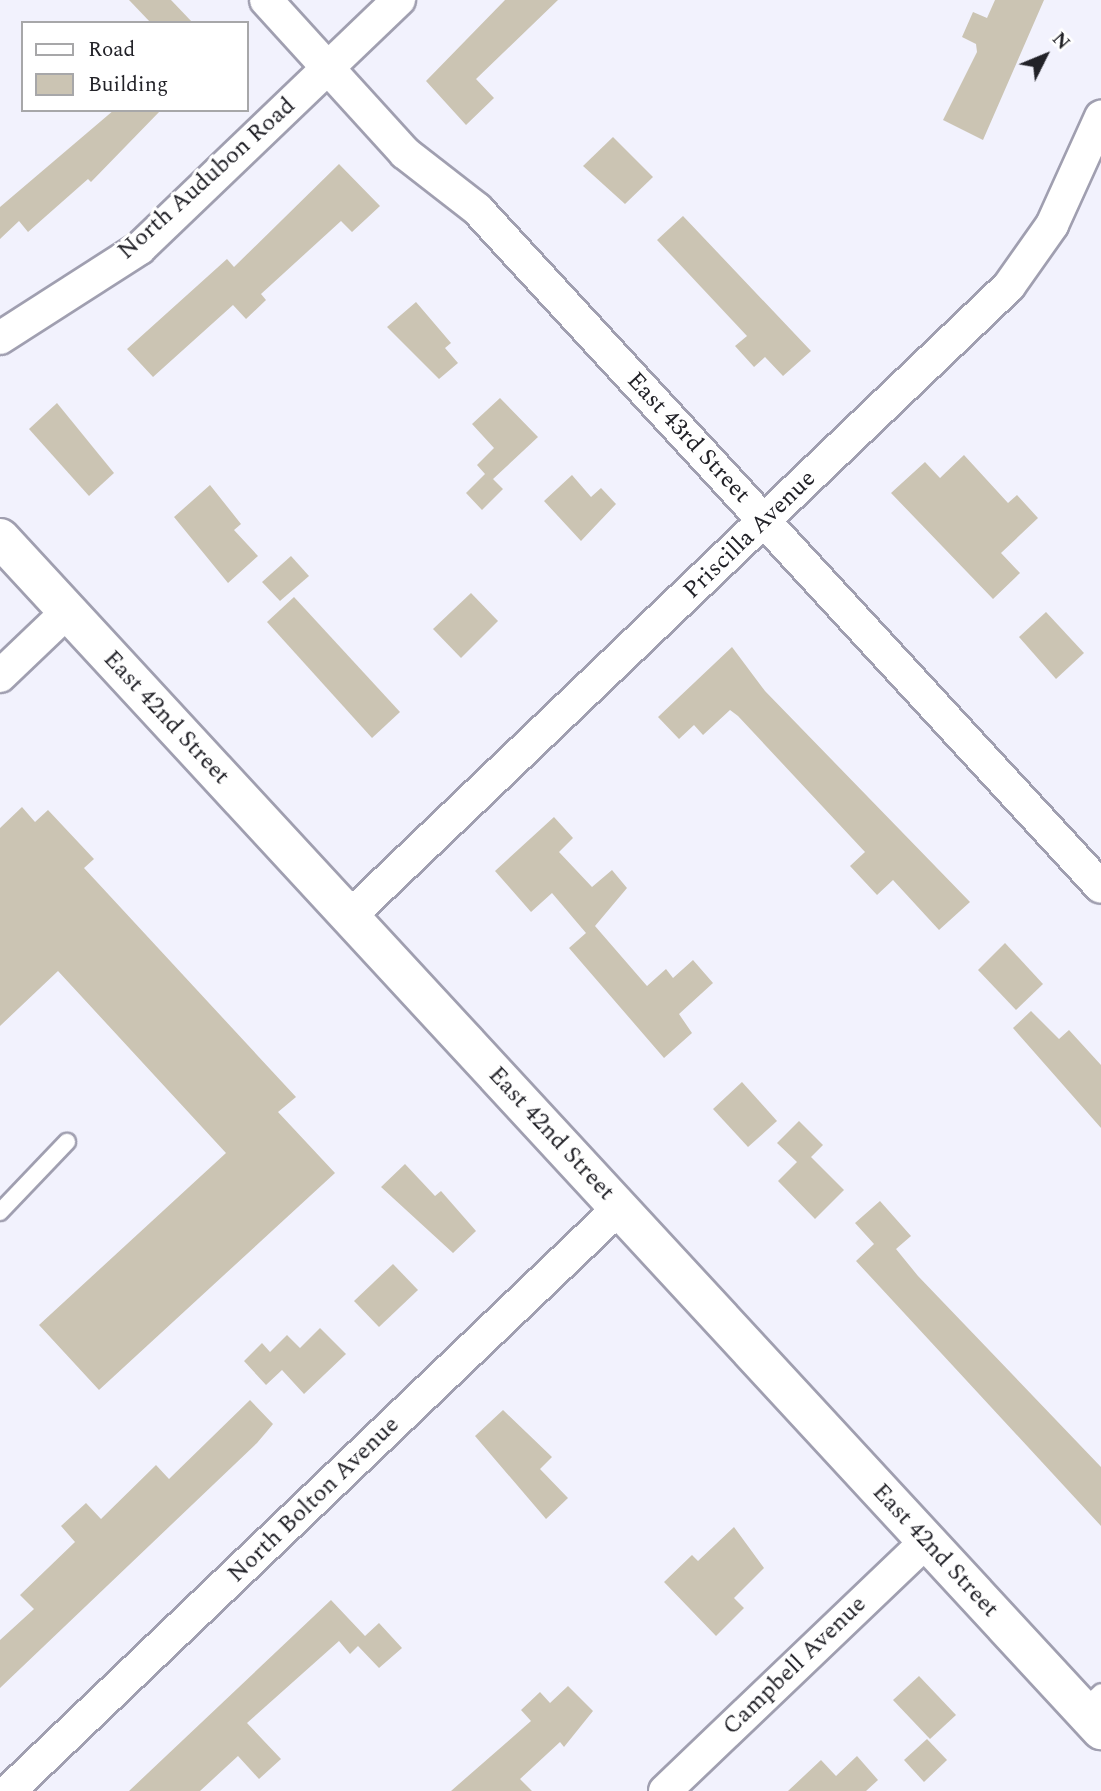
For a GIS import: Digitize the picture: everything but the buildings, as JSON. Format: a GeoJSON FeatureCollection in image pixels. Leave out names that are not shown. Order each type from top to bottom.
{"type":"FeatureCollection","features":[{"type":"Feature","properties":{"kind":"street","name":"East 43rd Street"},"geometry":{"type":"LineString","coordinates":[[266,0],[405,153],[477,209],[1101,887]]}},
{"type":"Feature","properties":{"kind":"street","name":"North Audubon Road"},"geometry":{"type":"LineString","coordinates":[[0,338],[140,248],[399,0]]}},
{"type":"Feature","properties":{"kind":"street","name":"Priscilla Avenue"},"geometry":{"type":"LineString","coordinates":[[350,916],[1016,278],[1052,225],[1099,126]]}},
{"type":"Feature","properties":{"kind":"street","name":"East 42nd Street"},"geometry":{"type":"LineString","coordinates":[[0,538],[926,1542],[1095,1711]]}},
{"type":"Feature","properties":{"kind":"street"},"geometry":{"type":"LineString","coordinates":[[0,676],[68,611]]}},
{"type":"Feature","properties":{"kind":"street","name":"North Bolton Avenue"},"geometry":{"type":"LineString","coordinates":[[9,1791],[619,1208]]}},
{"type":"Feature","properties":{"kind":"street","name":"Campbell Avenue"},"geometry":{"type":"LineString","coordinates":[[665,1791],[926,1542]]}},
{"type":"Feature","properties":{"kind":"lane"},"geometry":{"type":"LineString","coordinates":[[0,1212],[67,1142]]}}]}
